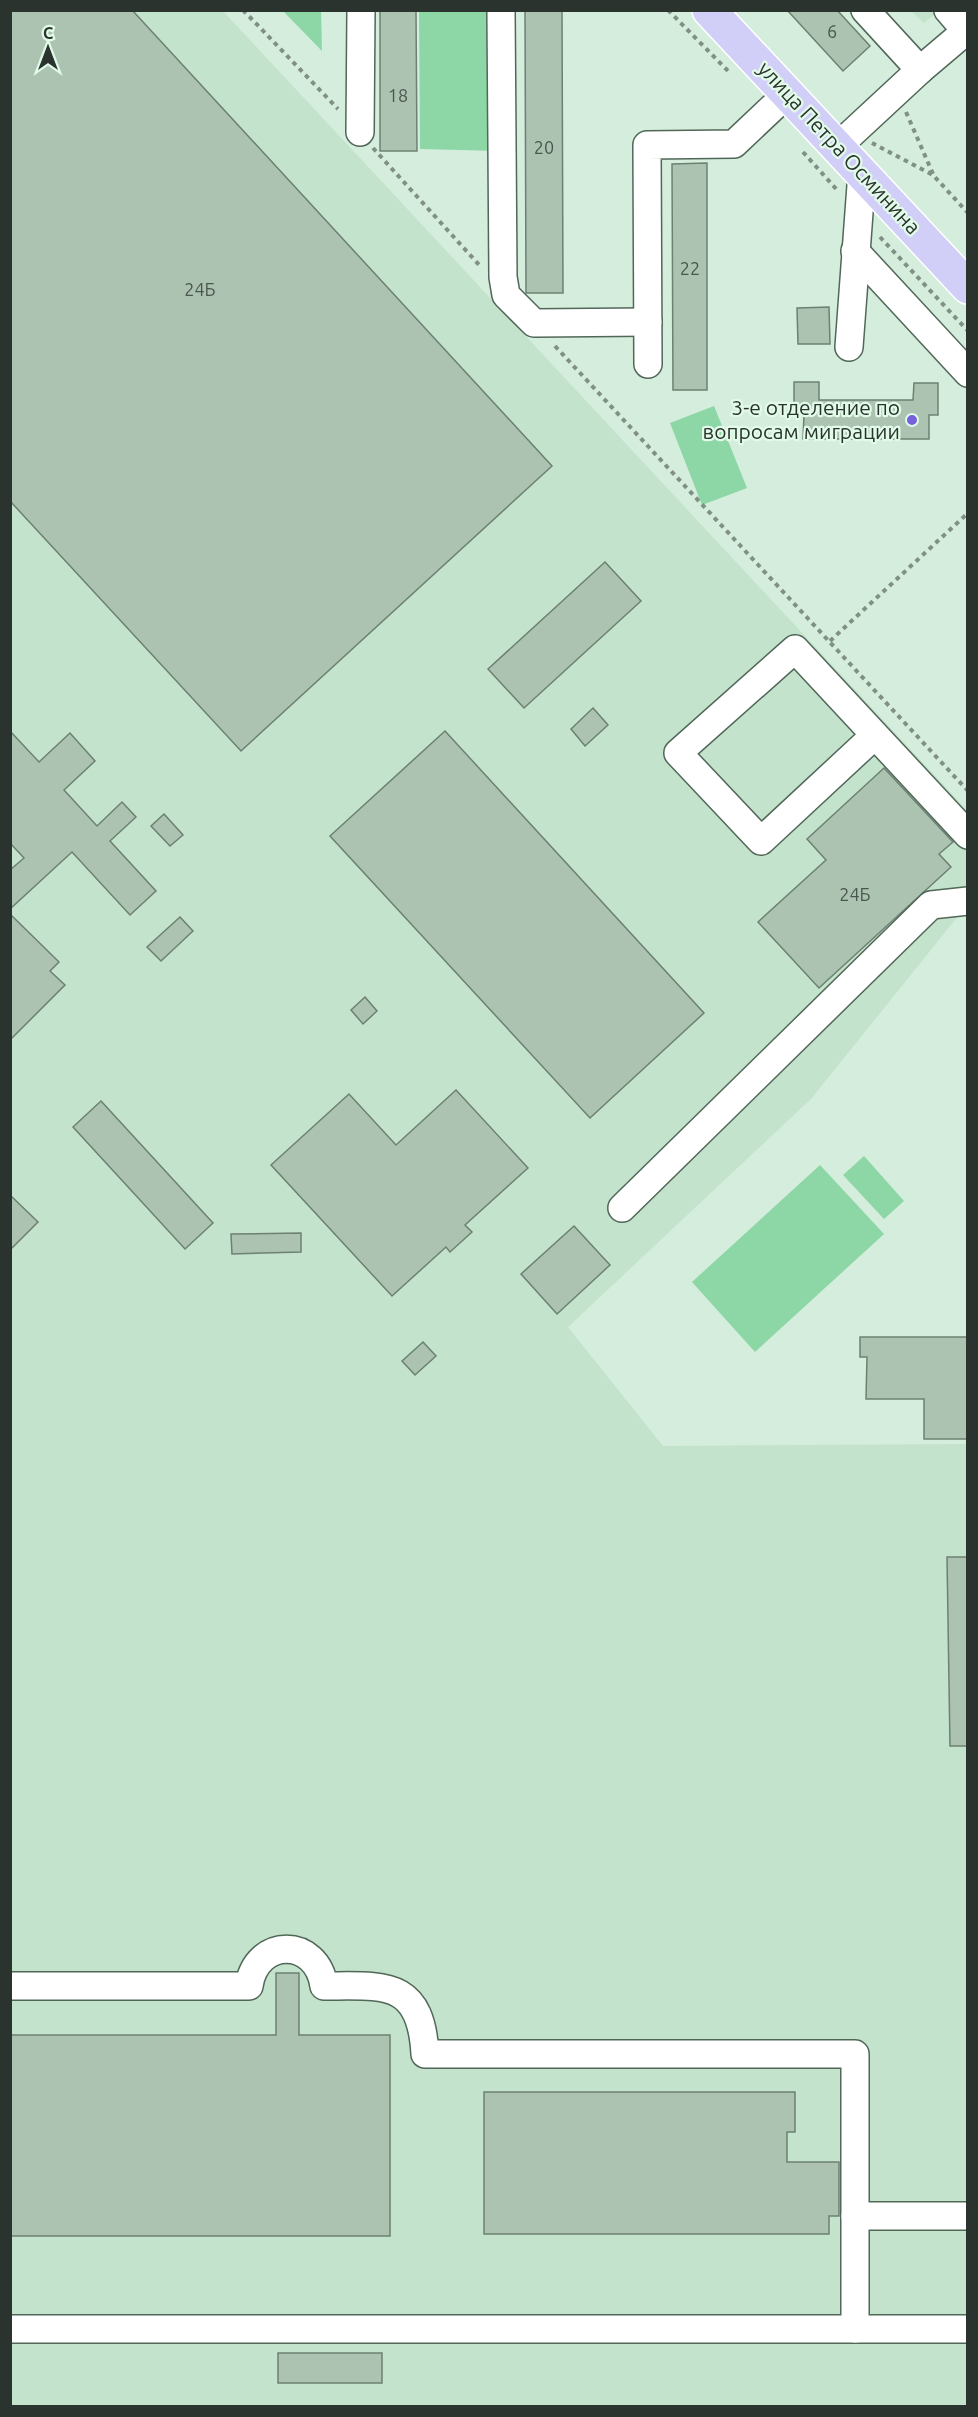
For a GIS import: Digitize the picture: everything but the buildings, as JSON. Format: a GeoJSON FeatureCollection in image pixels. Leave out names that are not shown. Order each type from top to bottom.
{"type":"FeatureCollection","features":[{"type":"Feature","properties":{"kind":"main road","name":"улица Петра Осминина"},"geometry":{"type":"LineString","coordinates":[[709,10],[788,93],[845,140],[862,172],[968,287]]}},
{"type":"Feature","properties":{"kind":"lane"},"geometry":{"type":"LineString","coordinates":[[360,132],[361,10]]}},
{"type":"Feature","properties":{"kind":"lane"},"geometry":{"type":"LineString","coordinates":[[501,10],[502,278],[506,295],[534,323],[648,322]]}},
{"type":"Feature","properties":{"kind":"lane"},"geometry":{"type":"LineString","coordinates":[[865,10],[920,70]]}},
{"type":"Feature","properties":{"kind":"lane"},"geometry":{"type":"LineString","coordinates":[[845,140],[920,70],[966,31],[948,10]]}},
{"type":"Feature","properties":{"kind":"lane"},"geometry":{"type":"LineString","coordinates":[[648,364],[647,145],[734,144],[788,93]]}},
{"type":"Feature","properties":{"kind":"lane"},"geometry":{"type":"LineString","coordinates":[[849,347],[862,172]]}},
{"type":"Feature","properties":{"kind":"lane"},"geometry":{"type":"LineString","coordinates":[[855,251],[968,373]]}},
{"type":"Feature","properties":{"kind":"lane"},"geometry":{"type":"LineString","coordinates":[[874,736],[761,841],[678,753],[795,649],[968,835]]}},
{"type":"Feature","properties":{"kind":"lane"},"geometry":{"type":"LineString","coordinates":[[622,1208],[931,905],[967,893]]}},
{"type":"Feature","properties":{"kind":"lane"},"geometry":{"type":"LineString","coordinates":[[10,1986],[249,1986],[250,1976],[262,1958],[271,1952],[292,1949],[302,1952],[318,1966],[324,1986],[384,1986],[401,1995],[417,2012],[424,2030],[425,2054],[855,2054],[855,2329]]}},
{"type":"Feature","properties":{"kind":"lane"},"geometry":{"type":"LineString","coordinates":[[855,2216],[968,2216]]}},
{"type":"Feature","properties":{"kind":"lane"},"geometry":{"type":"LineString","coordinates":[[10,2329],[968,2329]]}},
{"type":"Feature","properties":{"kind":"path"},"geometry":{"type":"LineString","coordinates":[[243,10],[360,132],[506,295]]}},
{"type":"Feature","properties":{"kind":"path"},"geometry":{"type":"LineString","coordinates":[[668,10],[735,78]]}},
{"type":"Feature","properties":{"kind":"path"},"geometry":{"type":"LineString","coordinates":[[897,92],[933,175],[968,213]]}},
{"type":"Feature","properties":{"kind":"path"},"geometry":{"type":"LineString","coordinates":[[845,140],[933,175]]}},
{"type":"Feature","properties":{"kind":"path"},"geometry":{"type":"LineString","coordinates":[[798,146],[968,331]]}},
{"type":"Feature","properties":{"kind":"path"},"geometry":{"type":"LineString","coordinates":[[534,323],[968,791]]}},
{"type":"Feature","properties":{"kind":"path"},"geometry":{"type":"LineString","coordinates":[[830,642],[968,513]]}},
{"type":"Feature","properties":{"kind":"shaded area"},"geometry":{"type":"Polygon","coordinates":[[[22,10],[223,11],[967,810],[967,905],[811,1099],[568,1327],[663,1446],[967,1444],[967,2406],[11,2406],[10,21],[22,10]]]}},
{"type":"Feature","properties":{"kind":"shaded area"},"geometry":{"type":"Polygon","coordinates":[[[911,11],[939,11],[924,23],[911,11]]]}},
{"type":"Feature","properties":{"kind":"green space"},"geometry":{"type":"Polygon","coordinates":[[[283,11],[321,11],[322,51],[283,11]]]}},
{"type":"Feature","properties":{"kind":"green space"},"geometry":{"type":"Polygon","coordinates":[[[419,11],[499,11],[499,151],[420,149],[419,11]]]}},
{"type":"Feature","properties":{"kind":"green space"},"geometry":{"type":"Polygon","coordinates":[[[714,406],[747,488],[702,505],[670,423],[714,406]]]}},
{"type":"Feature","properties":{"kind":"green space"},"geometry":{"type":"Polygon","coordinates":[[[864,1156],[904,1201],[884,1219],[843,1175],[864,1156]]]}},
{"type":"Feature","properties":{"kind":"green space"},"geometry":{"type":"Polygon","coordinates":[[[820,1165],[884,1234],[755,1352],[692,1282],[820,1165]]]}},
{"type":"Feature","properties":{"kind":"place","name":"3-е отделение по вопросам миграции"},"geometry":{"type":"Point","coordinates":[912,420]}}]}
